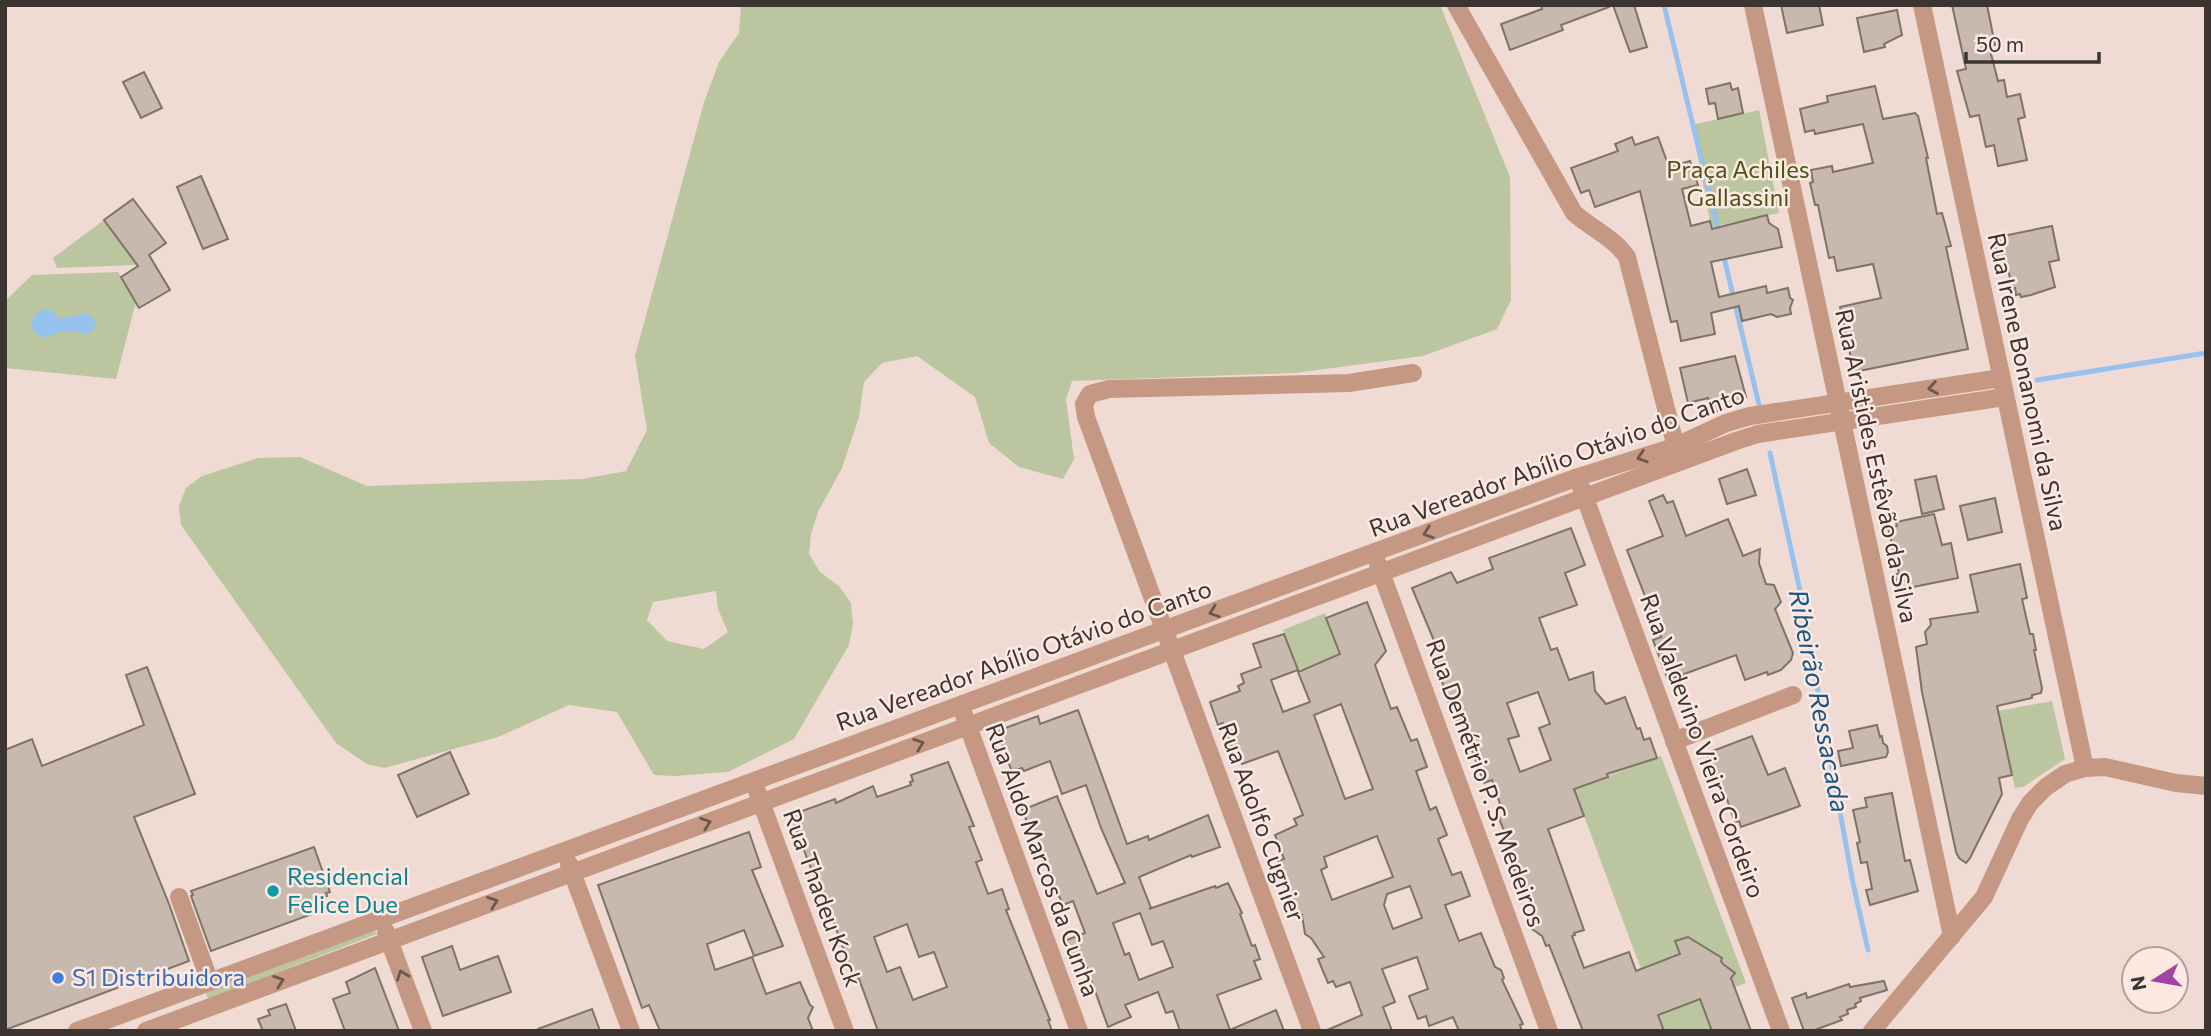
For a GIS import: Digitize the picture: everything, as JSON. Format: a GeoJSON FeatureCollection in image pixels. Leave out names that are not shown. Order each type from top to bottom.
{"type":"FeatureCollection","features":[{"type":"Feature","properties":{"kind":"street"},"geometry":{"type":"LineString","coordinates":[[1455,5],[1574,213],[1588,226],[1620,247],[1627,257],[1677,454]]}},
{"type":"Feature","properties":{"kind":"street","name":"Rua Aristides Estêvão da Silva"},"geometry":{"type":"LineString","coordinates":[[1753,5],[1952,936]]}},
{"type":"Feature","properties":{"kind":"street","name":"Rua Irene Bonanomi da Silva"},"geometry":{"type":"LineString","coordinates":[[1922,5],[2085,768]]}},
{"type":"Feature","properties":{"kind":"street","name":"Rua Adolfo Cugnier"},"geometry":{"type":"LineString","coordinates":[[1312,1031],[1086,417],[1084,404],[1090,394],[1109,389],[1349,383],[1413,373]]}},
{"type":"Feature","properties":{"kind":"street","name":"Rua Vereador Abílio Otávio do Canto"},"geometry":{"type":"LineString","coordinates":[[146,1031],[1585,497],[1677,454],[1726,423],[1749,416],[2001,378]]}},
{"type":"Feature","properties":{"kind":"street","name":"Rua Vereador Abílio Otávio do Canto"},"geometry":{"type":"LineString","coordinates":[[77,1031],[1578,477],[1758,434],[2005,397]]}},
{"type":"Feature","properties":{"kind":"street","name":"Rua Valdevino Vieira Cordeiro"},"geometry":{"type":"LineString","coordinates":[[1578,477],[1781,1031]]}},
{"type":"Feature","properties":{"kind":"street","name":"Rua Demétrio P. S. Medeiros"},"geometry":{"type":"LineString","coordinates":[[1374,552],[1549,1031]]}},
{"type":"Feature","properties":{"kind":"street"},"geometry":{"type":"LineString","coordinates":[[1674,741],[1793,695]]}},
{"type":"Feature","properties":{"kind":"street","name":"Rua Aldo Marcos da Cunha"},"geometry":{"type":"LineString","coordinates":[[960,705],[1079,1031]]}},
{"type":"Feature","properties":{"kind":"street"},"geometry":{"type":"LineString","coordinates":[[1872,1031],[1984,897],[2020,819],[2030,803],[2046,787],[2065,774],[2085,768],[2105,767],[2176,783],[2206,786]]}},
{"type":"Feature","properties":{"kind":"street","name":"Rua Thadeu Kock"},"geometry":{"type":"LineString","coordinates":[[753,781],[845,1031]]}},
{"type":"Feature","properties":{"kind":"street"},"geometry":{"type":"LineString","coordinates":[[564,851],[631,1031]]}},
{"type":"Feature","properties":{"kind":"street"},"geometry":{"type":"LineString","coordinates":[[179,897],[210,982]]}},
{"type":"Feature","properties":{"kind":"street"},"geometry":{"type":"LineString","coordinates":[[381,918],[423,1031]]}},
{"type":"Feature","properties":{"kind":"street"},"geometry":{"type":"LineString","coordinates":[[187,990],[196,1012]]}},
{"type":"Feature","properties":{"kind":"green space"},"geometry":{"type":"Polygon","coordinates":[[[741,5],[1440,5],[1510,177],[1511,300],[1497,329],[1423,356],[1295,373],[1072,381],[1066,399],[1074,459],[1063,479],[1019,467],[989,443],[975,397],[917,356],[882,363],[864,382],[859,417],[842,468],[818,512],[811,534],[809,554],[820,572],[839,586],[851,603],[853,624],[849,645],[794,739],[728,772],[654,775],[617,712],[569,705],[498,737],[384,768],[367,764],[336,743],[181,525],[179,506],[186,488],[202,476],[258,458],[300,457],[367,486],[583,479],[626,471],[647,430],[635,356],[704,102],[719,62],[739,33],[741,5]],[[716,591],[653,602],[647,620],[667,641],[704,649],[728,632],[718,609],[716,591]]]}},
{"type":"Feature","properties":{"kind":"green space","name":"Praça Achiles Gallassini"},"geometry":{"type":"Polygon","coordinates":[[[1759,110],[1779,213],[1711,227],[1692,125],[1759,110]]]}},
{"type":"Feature","properties":{"kind":"green space"},"geometry":{"type":"Polygon","coordinates":[[[104,220],[137,265],[57,268],[53,258],[104,220]]]}},
{"type":"Feature","properties":{"kind":"green space"},"geometry":{"type":"Polygon","coordinates":[[[118,272],[136,302],[116,379],[5,368],[5,301],[32,275],[118,272]]]}},
{"type":"Feature","properties":{"kind":"green space"},"geometry":{"type":"Polygon","coordinates":[[[1325,613],[1340,654],[1298,670],[1283,630],[1325,613]]]}},
{"type":"Feature","properties":{"kind":"green space"},"geometry":{"type":"Polygon","coordinates":[[[2052,701],[2065,759],[2023,787],[2015,788],[1998,711],[2052,701]]]}},
{"type":"Feature","properties":{"kind":"green space"},"geometry":{"type":"Polygon","coordinates":[[[1661,756],[1746,983],[1721,992],[1735,973],[1721,961],[1722,958],[1688,937],[1675,941],[1680,954],[1641,969],[1574,789],[1661,756]]]}},
{"type":"Feature","properties":{"kind":"green space"},"geometry":{"type":"Polygon","coordinates":[[[374,929],[377,934],[208,999],[206,993],[374,929]]]}},
{"type":"Feature","properties":{"kind":"green space"},"geometry":{"type":"Polygon","coordinates":[[[1700,999],[1712,1031],[1664,1031],[1658,1015],[1700,999]]]}},
{"type":"Feature","properties":{"kind":"water"},"geometry":{"type":"Polygon","coordinates":[[[44,309],[53,311],[59,319],[87,313],[95,320],[95,327],[88,334],[64,331],[41,337],[34,332],[32,320],[44,309]]]}},
{"type":"Feature","properties":{"kind":"building"},"geometry":{"type":"Polygon","coordinates":[[[1541,5],[1609,7],[1561,25],[1563,30],[1510,50],[1501,24],[1542,9],[1541,5]]]}},
{"type":"Feature","properties":{"kind":"building"},"geometry":{"type":"Polygon","coordinates":[[[1613,5],[1634,5],[1647,47],[1630,52],[1613,5]]]}},
{"type":"Feature","properties":{"kind":"building"},"geometry":{"type":"Polygon","coordinates":[[[1781,5],[1819,5],[1823,25],[1787,33],[1781,5]]]}},
{"type":"Feature","properties":{"kind":"building"},"geometry":{"type":"Polygon","coordinates":[[[1952,5],[1987,5],[1995,45],[1989,46],[1998,81],[2004,80],[2007,97],[2020,94],[2025,117],[2018,119],[2027,160],[1998,166],[1994,145],[1986,147],[1979,115],[1970,117],[1957,71],[1966,69],[1952,5]]]}},
{"type":"Feature","properties":{"kind":"building"},"geometry":{"type":"Polygon","coordinates":[[[1897,10],[1902,35],[1884,44],[1885,47],[1864,52],[1857,18],[1897,10]]]}},
{"type":"Feature","properties":{"kind":"building"},"geometry":{"type":"Polygon","coordinates":[[[144,72],[162,108],[141,118],[123,82],[144,72]]]}},
{"type":"Feature","properties":{"kind":"building"},"geometry":{"type":"Polygon","coordinates":[[[1730,83],[1732,90],[1738,88],[1743,113],[1718,119],[1715,103],[1709,104],[1706,89],[1730,83]]]}},
{"type":"Feature","properties":{"kind":"building"},"geometry":{"type":"Polygon","coordinates":[[[1875,86],[1883,119],[1915,113],[1918,116],[1937,214],[1942,213],[1951,246],[1946,247],[1968,349],[1854,372],[1840,307],[1881,298],[1873,264],[1837,271],[1834,257],[1829,258],[1818,205],[1815,205],[1810,183],[1813,182],[1811,170],[1832,166],[1833,172],[1873,163],[1863,124],[1815,134],[1814,130],[1805,132],[1800,109],[1828,102],[1827,96],[1875,86]]]}},
{"type":"Feature","properties":{"kind":"building"},"geometry":{"type":"Polygon","coordinates":[[[1632,137],[1635,145],[1658,137],[1669,167],[1690,161],[1698,185],[1682,189],[1691,226],[1710,221],[1712,229],[1767,215],[1769,223],[1778,229],[1782,247],[1711,262],[1719,297],[1766,286],[1767,293],[1788,288],[1793,300],[1791,314],[1777,317],[1771,314],[1742,321],[1739,306],[1711,313],[1715,334],[1681,341],[1677,321],[1671,322],[1640,191],[1595,207],[1589,190],[1581,193],[1571,168],[1618,151],[1615,144],[1632,137]]]}},
{"type":"Feature","properties":{"kind":"building"},"geometry":{"type":"Polygon","coordinates":[[[201,176],[228,239],[203,249],[177,187],[201,176]]]}},
{"type":"Feature","properties":{"kind":"building"},"geometry":{"type":"Polygon","coordinates":[[[133,199],[166,243],[149,255],[170,290],[139,308],[121,277],[138,266],[104,220],[133,199]]]}},
{"type":"Feature","properties":{"kind":"building"},"geometry":{"type":"Polygon","coordinates":[[[2052,226],[2059,260],[2049,262],[2055,287],[2031,295],[2016,295],[2008,269],[2001,270],[1993,238],[2052,226]]]}},
{"type":"Feature","properties":{"kind":"building"},"geometry":{"type":"Polygon","coordinates":[[[1735,356],[1746,397],[1742,397],[1744,402],[1712,413],[1708,398],[1688,403],[1680,368],[1735,356]]]}},
{"type":"Feature","properties":{"kind":"building"},"geometry":{"type":"Polygon","coordinates":[[[1747,469],[1756,495],[1727,504],[1719,479],[1747,469]]]}},
{"type":"Feature","properties":{"kind":"building"},"geometry":{"type":"Polygon","coordinates":[[[1936,476],[1944,509],[1922,514],[1915,480],[1936,476]]]}},
{"type":"Feature","properties":{"kind":"building"},"geometry":{"type":"Polygon","coordinates":[[[1663,495],[1667,503],[1673,501],[1686,536],[1728,519],[1743,556],[1760,549],[1759,563],[1766,584],[1774,585],[1781,602],[1775,609],[1793,653],[1791,660],[1781,670],[1745,680],[1736,655],[1668,680],[1653,640],[1661,637],[1627,550],[1663,536],[1649,501],[1663,495]]]}},
{"type":"Feature","properties":{"kind":"building"},"geometry":{"type":"Polygon","coordinates":[[[1995,498],[2002,532],[1968,540],[1960,506],[1995,498]]]}},
{"type":"Feature","properties":{"kind":"building"},"geometry":{"type":"Polygon","coordinates":[[[1934,514],[1942,545],[1951,543],[1958,578],[1898,590],[1895,574],[1899,574],[1888,528],[1897,526],[1896,522],[1934,514]]]}},
{"type":"Feature","properties":{"kind":"building"},"geometry":{"type":"Polygon","coordinates":[[[1571,528],[1585,565],[1565,573],[1577,605],[1539,618],[1551,650],[1557,648],[1569,680],[1593,672],[1595,691],[1606,704],[1625,697],[1637,729],[1640,728],[1644,740],[1650,738],[1657,758],[1607,774],[1608,777],[1574,789],[1584,816],[1548,829],[1584,930],[1572,936],[1584,968],[1629,952],[1636,971],[1680,954],[1675,941],[1688,937],[1722,958],[1723,964],[1735,973],[1731,978],[1751,1031],[1712,1031],[1700,999],[1658,1015],[1664,1031],[1583,1031],[1549,945],[1546,946],[1542,936],[1532,929],[1539,920],[1521,875],[1517,877],[1509,858],[1511,857],[1508,850],[1511,849],[1499,818],[1504,816],[1492,780],[1484,783],[1461,720],[1457,722],[1449,703],[1434,657],[1440,655],[1412,588],[1451,572],[1457,583],[1493,569],[1489,558],[1571,528]],[[1538,692],[1507,703],[1519,736],[1508,739],[1520,772],[1551,760],[1539,728],[1550,724],[1538,692]]]}},
{"type":"Feature","properties":{"kind":"building"},"geometry":{"type":"Polygon","coordinates":[[[2020,564],[2027,598],[2022,599],[2030,634],[2033,634],[2042,688],[2041,693],[2032,695],[2032,698],[1997,706],[2012,775],[1999,778],[2002,794],[1966,863],[1956,852],[1922,692],[1916,647],[1927,644],[1925,632],[1931,625],[1930,619],[1978,612],[1970,575],[2020,564]]]}},
{"type":"Feature","properties":{"kind":"building"},"geometry":{"type":"Polygon","coordinates":[[[1367,602],[1386,651],[1375,665],[1391,709],[1397,707],[1411,741],[1417,739],[1427,767],[1416,771],[1430,810],[1436,807],[1447,835],[1438,839],[1452,875],[1461,872],[1470,896],[1445,905],[1459,941],[1481,933],[1495,967],[1501,970],[1504,978],[1502,980],[1523,1024],[1520,1025],[1522,1031],[1459,1031],[1453,1017],[1429,1026],[1426,1016],[1418,1019],[1409,996],[1428,989],[1417,957],[1382,969],[1395,1002],[1383,1007],[1392,1031],[1325,1031],[1362,1015],[1350,982],[1336,987],[1333,981],[1328,983],[1318,959],[1324,957],[1305,934],[1302,915],[1299,916],[1278,861],[1284,859],[1275,835],[1297,825],[1294,819],[1303,815],[1278,751],[1242,764],[1240,759],[1237,760],[1223,723],[1218,725],[1210,702],[1240,691],[1238,686],[1244,683],[1241,674],[1261,667],[1253,644],[1284,634],[1298,670],[1271,680],[1283,712],[1310,702],[1298,672],[1340,654],[1326,618],[1367,602]],[[1341,704],[1314,715],[1345,799],[1373,789],[1341,704]],[[1377,836],[1324,857],[1327,867],[1321,870],[1332,900],[1393,877],[1377,836]],[[1410,886],[1387,894],[1384,905],[1393,929],[1422,918],[1410,886]]]}},
{"type":"Feature","properties":{"kind":"building"},"geometry":{"type":"Polygon","coordinates":[[[147,667],[195,794],[134,817],[189,961],[5,1030],[5,750],[32,739],[42,766],[144,725],[126,675],[147,667]]]}},
{"type":"Feature","properties":{"kind":"building"},"geometry":{"type":"Polygon","coordinates":[[[1078,710],[1127,844],[1148,836],[1149,840],[1208,815],[1220,847],[1192,857],[1191,855],[1139,877],[1151,908],[1149,909],[1228,883],[1242,913],[1240,914],[1252,946],[1255,945],[1260,959],[1254,961],[1261,979],[1217,995],[1230,1030],[1276,1010],[1284,1031],[1180,1031],[1173,1011],[1166,1013],[1158,992],[1125,1005],[1131,1017],[1108,1027],[1081,952],[1070,956],[1064,941],[1085,933],[1073,901],[1063,905],[1022,810],[1057,796],[1097,894],[1125,883],[1086,785],[1062,794],[1050,761],[1024,771],[1022,768],[1012,772],[997,731],[1038,716],[1040,724],[1078,710]],[[1140,913],[1113,923],[1125,955],[1129,953],[1139,980],[1173,967],[1163,941],[1152,945],[1140,913]]]}},
{"type":"Feature","properties":{"kind":"building"},"geometry":{"type":"Polygon","coordinates":[[[1877,725],[1880,737],[1882,736],[1883,743],[1887,746],[1886,757],[1841,766],[1838,751],[1853,748],[1849,731],[1877,725]]]}},
{"type":"Feature","properties":{"kind":"building"},"geometry":{"type":"Polygon","coordinates":[[[1752,736],[1768,775],[1785,768],[1800,806],[1741,827],[1739,821],[1735,822],[1724,791],[1721,792],[1717,780],[1713,781],[1706,763],[1710,752],[1752,736]]]}},
{"type":"Feature","properties":{"kind":"building"},"geometry":{"type":"Polygon","coordinates":[[[450,752],[469,794],[417,817],[398,775],[450,752]]]}},
{"type":"Feature","properties":{"kind":"building"},"geometry":{"type":"Polygon","coordinates":[[[948,762],[974,826],[969,827],[982,860],[976,862],[988,894],[1002,889],[1009,909],[1006,910],[1052,1031],[878,1031],[859,979],[855,981],[791,815],[835,799],[836,803],[873,786],[877,797],[911,785],[911,775],[948,762]],[[907,924],[874,937],[887,972],[900,967],[913,1000],[947,987],[934,952],[919,957],[907,924]]]}},
{"type":"Feature","properties":{"kind":"building"},"geometry":{"type":"Polygon","coordinates":[[[1892,793],[1905,861],[1910,860],[1918,891],[1870,905],[1866,890],[1872,889],[1867,862],[1861,863],[1857,843],[1860,842],[1853,810],[1867,807],[1865,798],[1892,793]]]}},
{"type":"Feature","properties":{"kind":"building"},"geometry":{"type":"Polygon","coordinates":[[[749,832],[761,867],[752,870],[783,946],[754,956],[744,930],[707,944],[715,970],[752,957],[766,994],[800,982],[813,1007],[808,1018],[813,1031],[660,1031],[649,1005],[642,1008],[598,885],[749,832]]]}},
{"type":"Feature","properties":{"kind":"building"},"geometry":{"type":"Polygon","coordinates":[[[314,847],[330,892],[326,893],[327,896],[311,902],[315,913],[211,951],[191,891],[314,847]]]}},
{"type":"Feature","properties":{"kind":"building"},"geometry":{"type":"Polygon","coordinates":[[[452,946],[460,970],[498,956],[511,992],[443,1016],[422,957],[452,946]]]}},
{"type":"Feature","properties":{"kind":"building"},"geometry":{"type":"Polygon","coordinates":[[[375,968],[399,1031],[345,1031],[333,999],[350,993],[346,982],[375,968]]]}},
{"type":"Feature","properties":{"kind":"building"},"geometry":{"type":"Polygon","coordinates":[[[1884,981],[1887,990],[1860,998],[1861,1001],[1855,1004],[1856,1007],[1847,1010],[1848,1014],[1840,1017],[1842,1020],[1812,1031],[1804,1031],[1792,998],[1806,993],[1807,998],[1849,984],[1850,987],[1884,981]]]}},
{"type":"Feature","properties":{"kind":"building"},"geometry":{"type":"Polygon","coordinates":[[[286,1004],[296,1031],[263,1031],[258,1019],[270,1015],[268,1010],[286,1004]]]}},
{"type":"Feature","properties":{"kind":"building"},"geometry":{"type":"Polygon","coordinates":[[[592,1009],[600,1031],[538,1031],[538,1029],[592,1009]]]}},
{"type":"Feature","properties":{"kind":"waterway"},"geometry":{"type":"LineString","coordinates":[[1664,5],[1719,233]]}},
{"type":"Feature","properties":{"kind":"waterway"},"geometry":{"type":"LineString","coordinates":[[1723,253],[1759,405]]}},
{"type":"Feature","properties":{"kind":"waterway"},"geometry":{"type":"LineString","coordinates":[[2037,380],[2206,353]]}},
{"type":"Feature","properties":{"kind":"waterway","name":"Ribeirão Ressacada"},"geometry":{"type":"LineString","coordinates":[[1770,453],[1799,586],[1853,883],[1868,950]]}},
{"type":"Feature","properties":{"kind":"place","name":"Residencial Felice Due"},"geometry":{"type":"Point","coordinates":[273,891]}},
{"type":"Feature","properties":{"kind":"place","name":"S1 Distribuidora"},"geometry":{"type":"Point","coordinates":[58,978]}}]}
